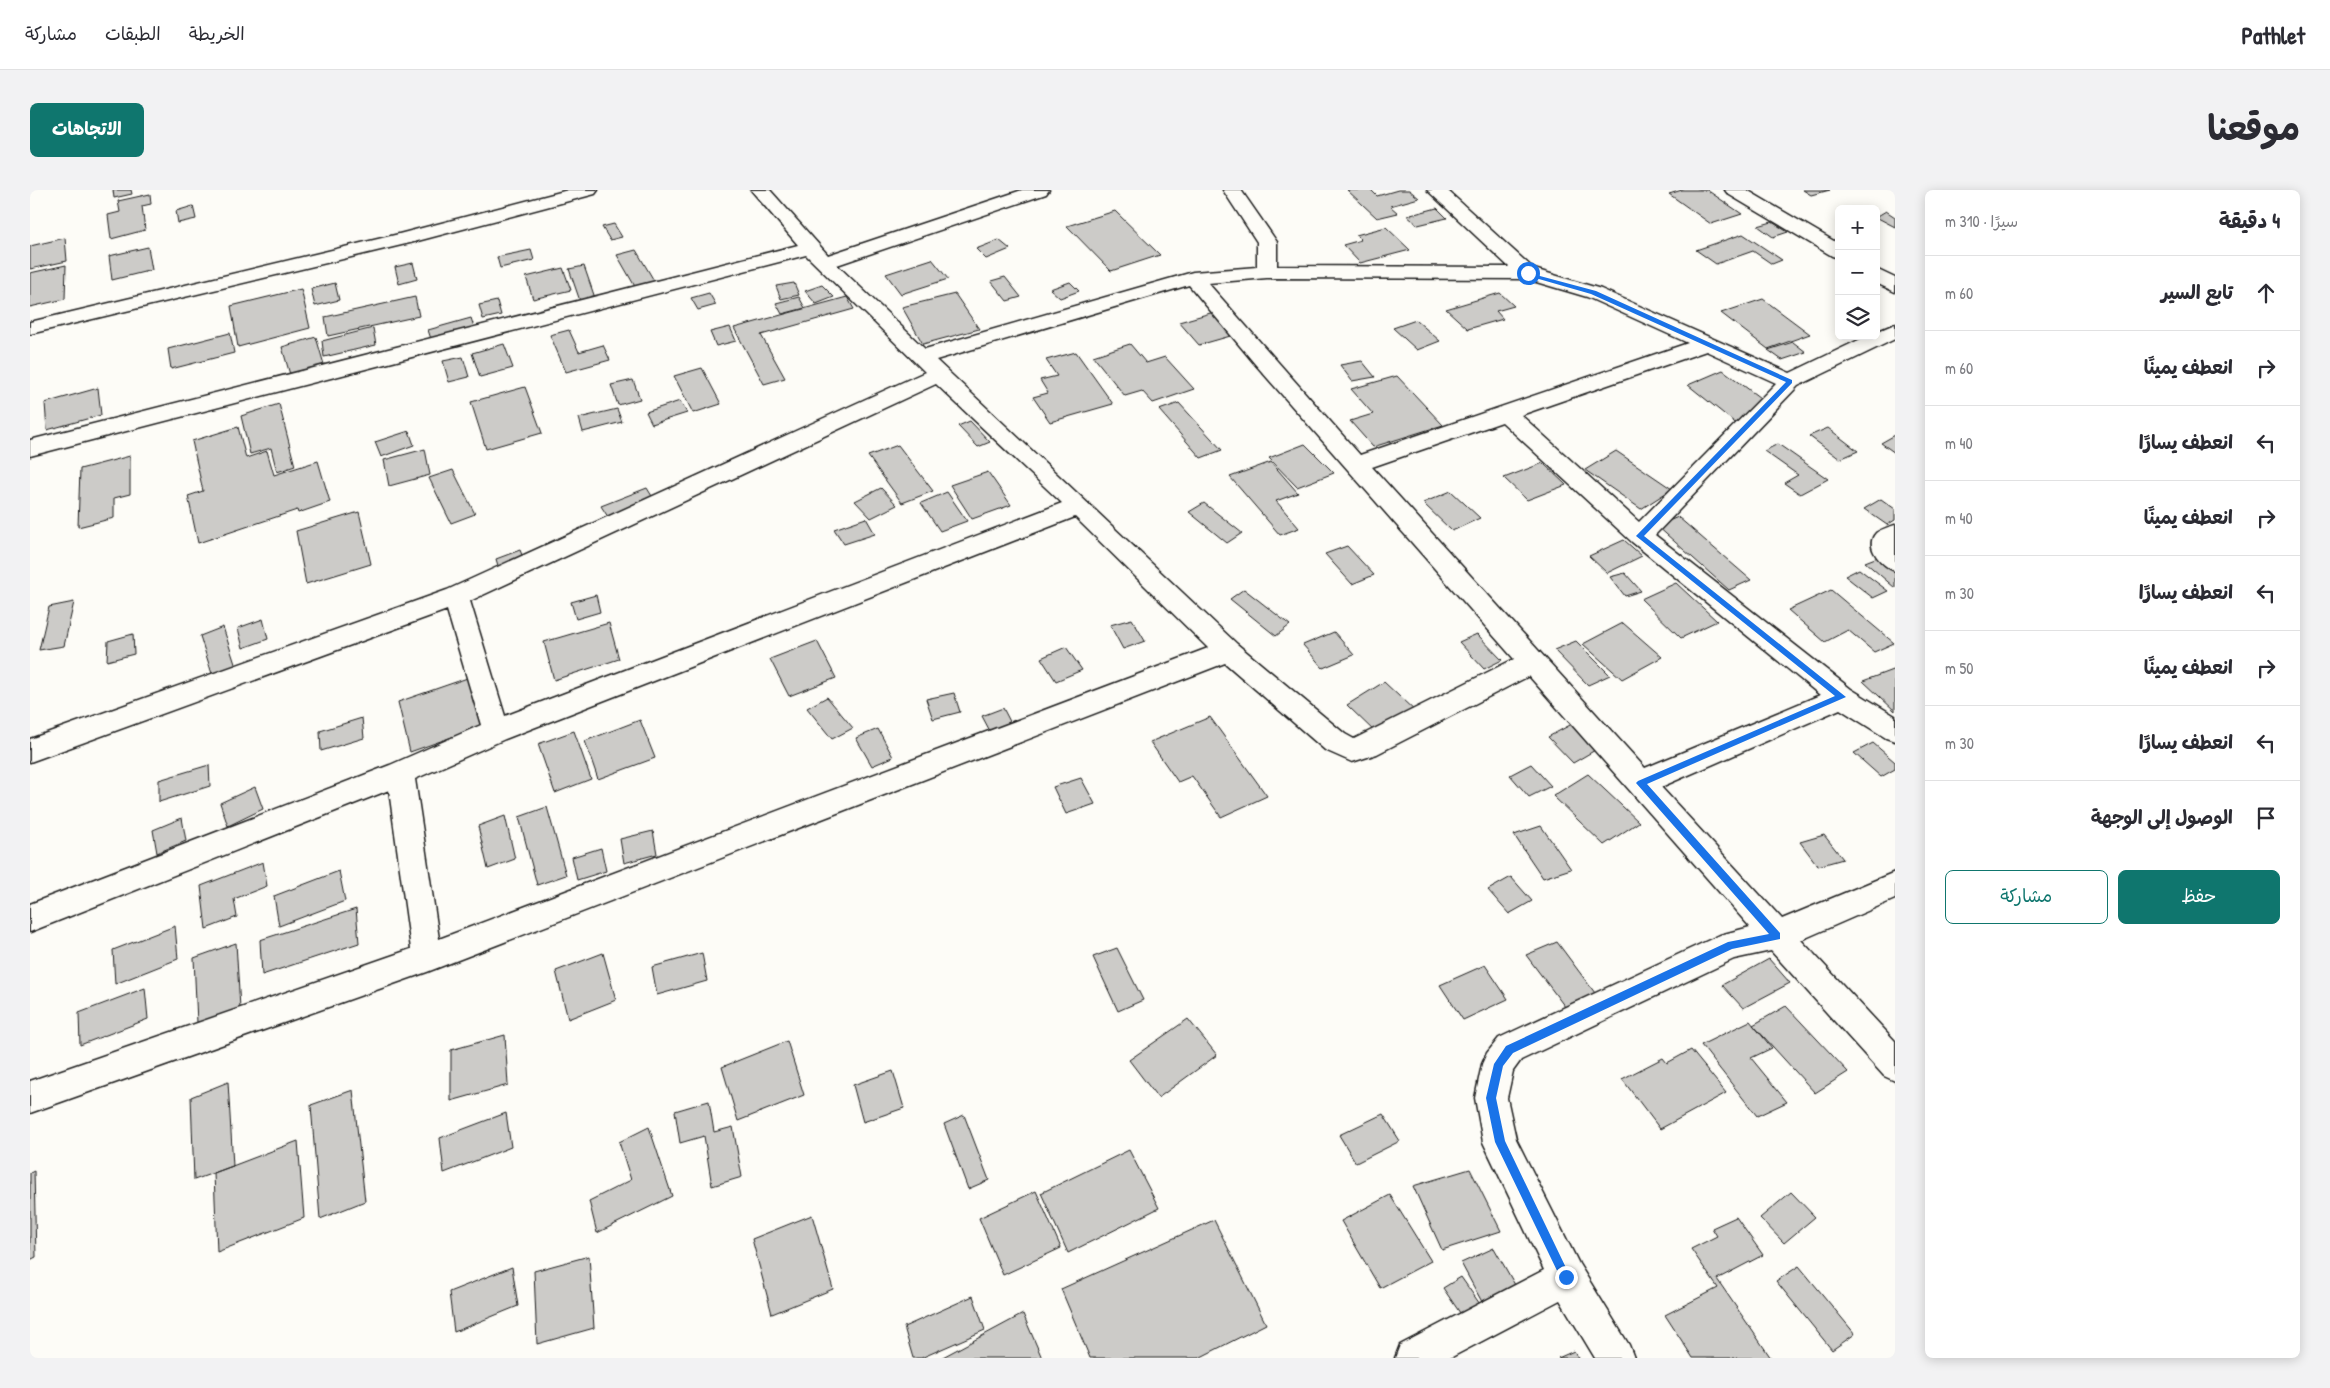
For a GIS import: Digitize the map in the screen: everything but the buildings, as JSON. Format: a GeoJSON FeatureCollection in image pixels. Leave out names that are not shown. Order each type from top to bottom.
{"type":"FeatureCollection","features":[{"type":"Feature","properties":{"kind":"street"},"geometry":{"type":"LineString","coordinates":[[30,328],[403,239],[589,190]]}},
{"type":"Feature","properties":{"kind":"street"},"geometry":{"type":"LineString","coordinates":[[760,190],[817,256],[920,357],[1079,506],[1228,652],[1335,742],[1352,751],[1367,746],[1532,662]]}},
{"type":"Feature","properties":{"kind":"street"},"geometry":{"type":"LineString","coordinates":[[30,448],[817,256],[1040,190]]}},
{"type":"Feature","properties":{"kind":"street"},"geometry":{"type":"LineString","coordinates":[[1232,190],[1267,242],[1267,272]]}},
{"type":"Feature","properties":{"kind":"street"},"geometry":{"type":"LineString","coordinates":[[1436,190],[1528,273]]}},
{"type":"Feature","properties":{"kind":"street"},"geometry":{"type":"LineString","coordinates":[[1734,190],[1836,250]]}},
{"type":"Feature","properties":{"kind":"street"},"geometry":{"type":"LineString","coordinates":[[920,357],[1193,278],[1267,272],[1528,273],[1594,293],[1790,381]]}},
{"type":"Feature","properties":{"kind":"street"},"geometry":{"type":"LineString","coordinates":[[1880,277],[1895,286]]}},
{"type":"Feature","properties":{"kind":"street"},"geometry":{"type":"LineString","coordinates":[[1193,278],[1532,662],[1895,1065]]}},
{"type":"Feature","properties":{"kind":"street"},"geometry":{"type":"LineString","coordinates":[[1640,536],[1790,381],[1895,331]]}},
{"type":"Feature","properties":{"kind":"street"},"geometry":{"type":"LineString","coordinates":[[1357,464],[1708,343]]}},
{"type":"Feature","properties":{"kind":"street"},"geometry":{"type":"LineString","coordinates":[[30,751],[456,597],[939,374]]}},
{"type":"Feature","properties":{"kind":"street"},"geometry":{"type":"LineString","coordinates":[[1505,413],[1640,536],[1842,697],[1895,730]]}},
{"type":"Feature","properties":{"kind":"street"},"geometry":{"type":"LineString","coordinates":[[30,918],[400,773],[496,731],[1079,506]]}},
{"type":"Feature","properties":{"kind":"street"},"geometry":{"type":"LineString","coordinates":[[1895,534],[1885,538],[1886,550],[1895,562]]}},
{"type":"Feature","properties":{"kind":"street"},"geometry":{"type":"LineString","coordinates":[[456,597],[496,731]]}},
{"type":"Feature","properties":{"kind":"street"},"geometry":{"type":"LineString","coordinates":[[30,1097],[427,958],[1228,652]]}},
{"type":"Feature","properties":{"kind":"street"},"geometry":{"type":"LineString","coordinates":[[1640,783],[1842,697]]}},
{"type":"Feature","properties":{"kind":"street"},"geometry":{"type":"LineString","coordinates":[[400,773],[427,958]]}},
{"type":"Feature","properties":{"kind":"street"},"geometry":{"type":"LineString","coordinates":[[1616,1358],[1566,1277],[1500,1142],[1491,1098],[1498,1064],[1510,1049],[1731,945],[1777,936],[1895,885]]}},
{"type":"Feature","properties":{"kind":"street"},"geometry":{"type":"LineString","coordinates":[[1413,1358],[1566,1277]]}},
{"type":"Feature","properties":{"kind":"route"},"geometry":{"type":"LineString","coordinates":[[1528,273],[1594,293],[1790,381],[1640,536],[1842,697],[1640,783],[1777,936],[1731,945],[1510,1049],[1498,1064],[1491,1098],[1500,1142],[1566,1277]]}}]}
